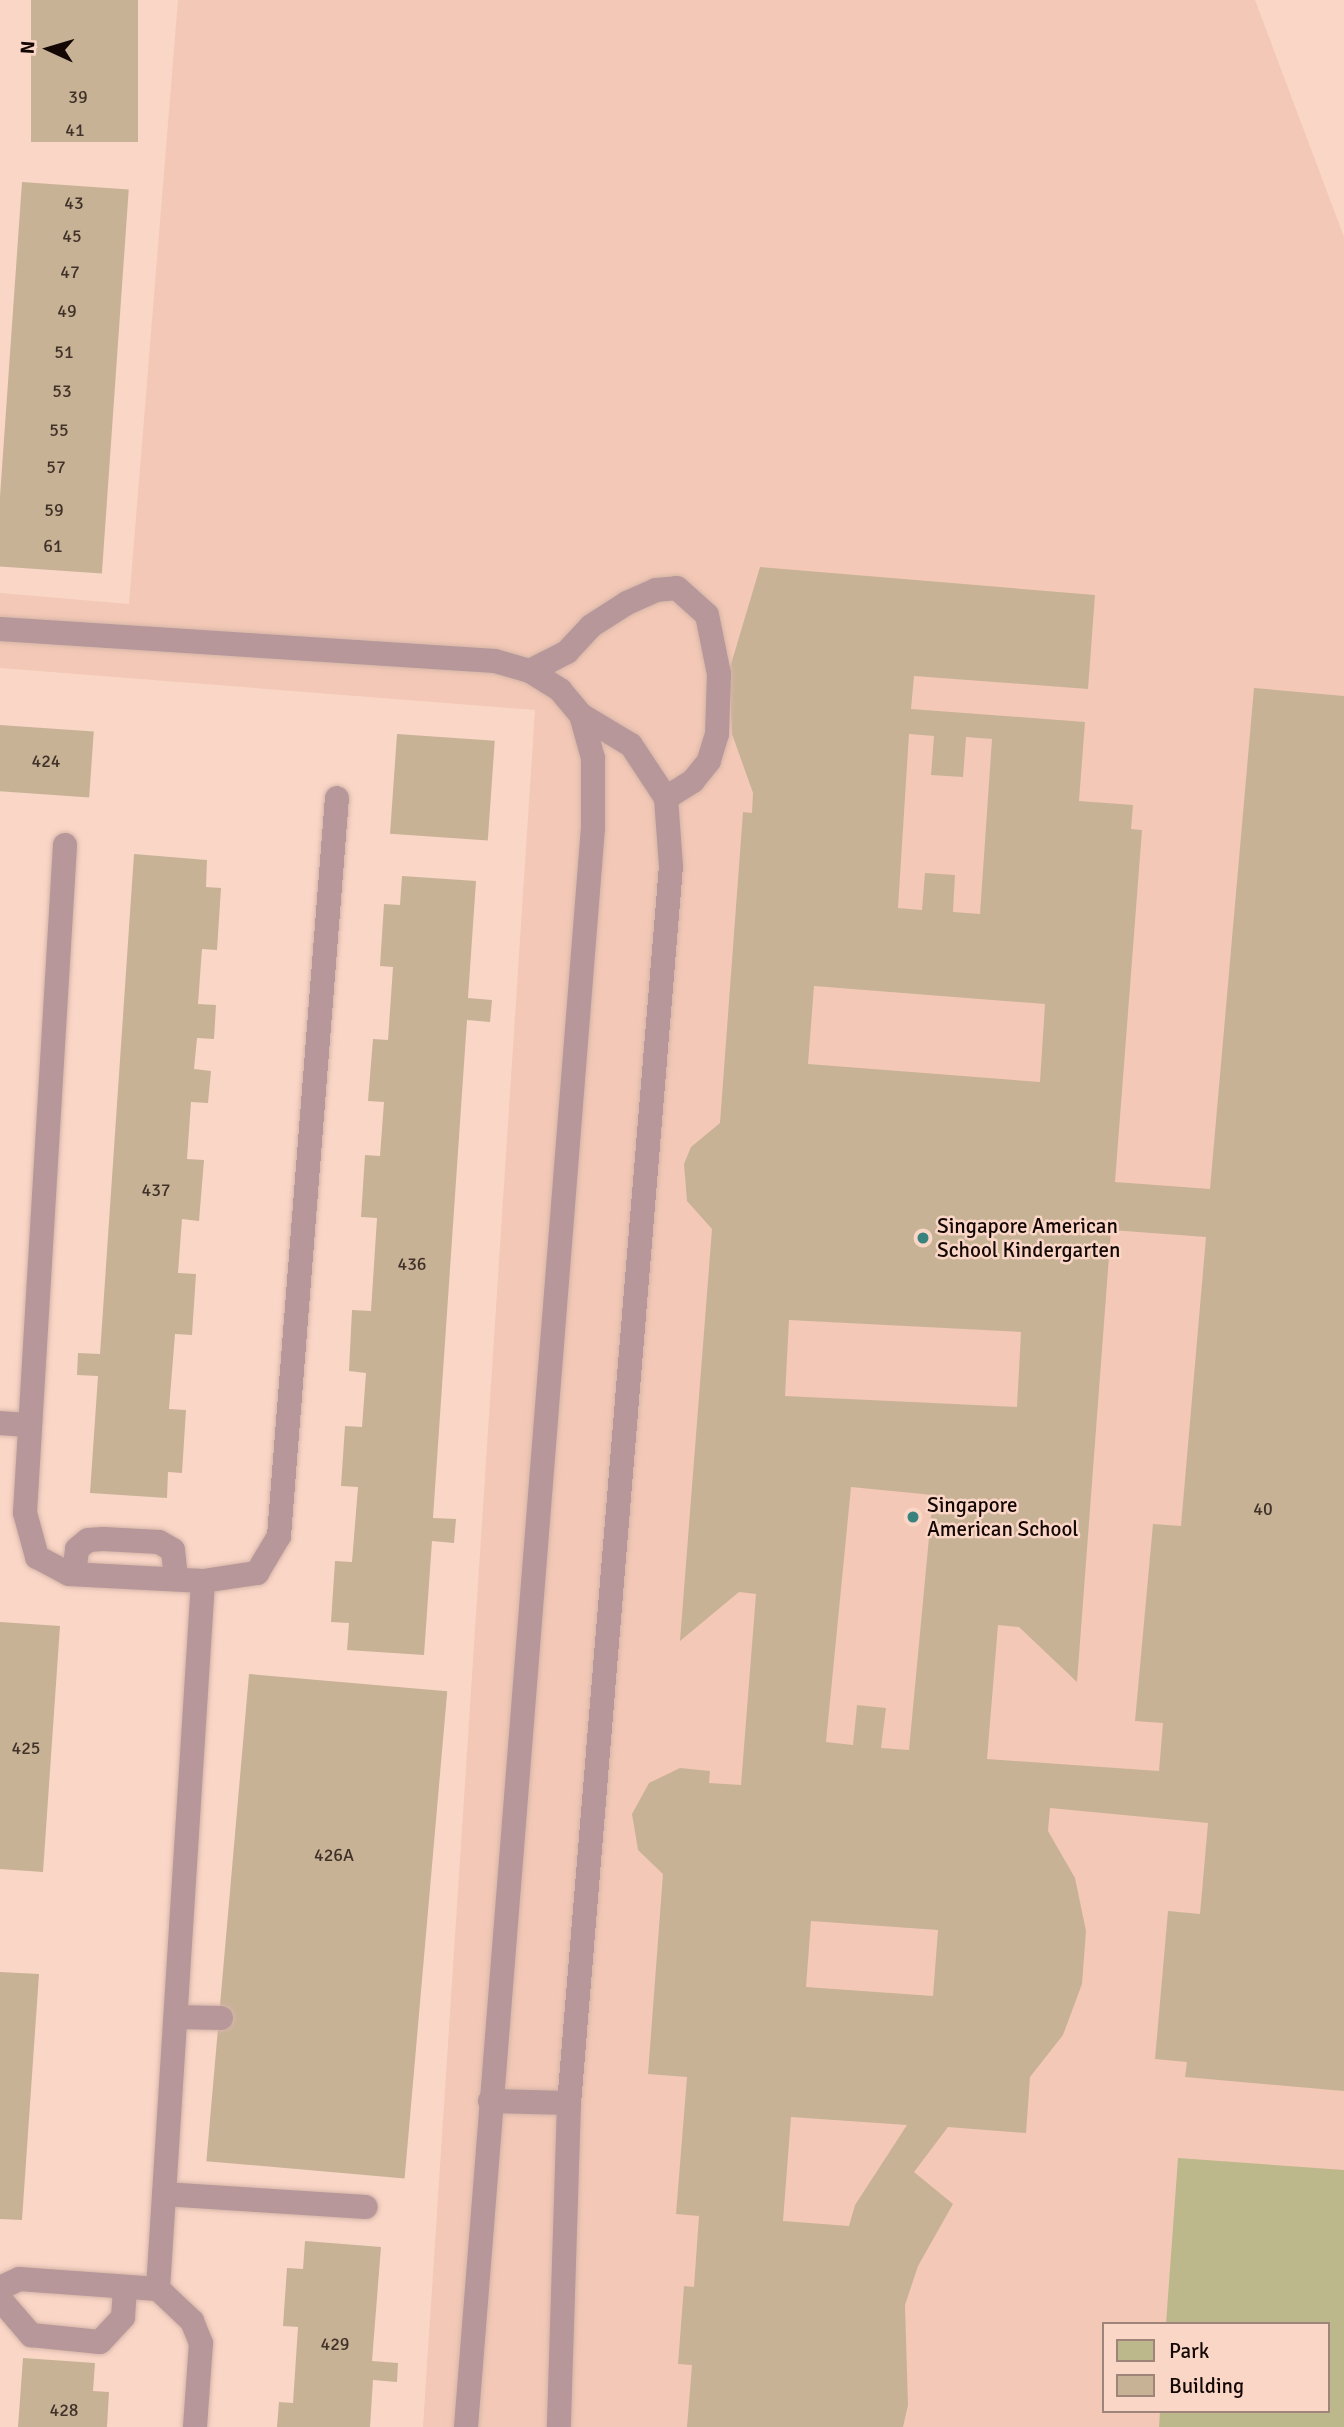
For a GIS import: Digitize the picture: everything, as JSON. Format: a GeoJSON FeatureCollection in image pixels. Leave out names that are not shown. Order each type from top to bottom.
{"type":"FeatureCollection","features":[{"type":"Feature","properties":{"kind":"lane"},"geometry":{"type":"LineString","coordinates":[[530,671],[567,652],[591,626],[627,603],[656,590],[677,588],[707,615],[719,674],[717,733],[701,771],[666,798]]}},
{"type":"Feature","properties":{"kind":"lane"},"geometry":{"type":"LineString","coordinates":[[0,629],[446,654],[530,671],[560,690],[581,715],[631,745],[666,798],[671,866],[569,2103],[559,2427]]}},
{"type":"Feature","properties":{"kind":"lane"},"geometry":{"type":"LineString","coordinates":[[466,2427],[593,828],[593,758],[581,715]]}},
{"type":"Feature","properties":{"kind":"lane"},"geometry":{"type":"LineString","coordinates":[[65,845],[25,1513],[37,1557],[74,1574],[203,1581],[257,1573],[279,1536],[337,798]]}},
{"type":"Feature","properties":{"kind":"lane"},"geometry":{"type":"LineString","coordinates":[[0,1423],[30,1425]]}},
{"type":"Feature","properties":{"kind":"lane"},"geometry":{"type":"LineString","coordinates":[[74,1574],[77,1549],[88,1540],[103,1539],[159,1542],[173,1550],[176,1579]]}},
{"type":"Feature","properties":{"kind":"lane"},"geometry":{"type":"LineString","coordinates":[[158,2289],[203,1581]]}},
{"type":"Feature","properties":{"kind":"lane"},"geometry":{"type":"LineString","coordinates":[[176,2017],[221,2018]]}},
{"type":"Feature","properties":{"kind":"lane"},"geometry":{"type":"LineString","coordinates":[[490,2101],[569,2103]]}},
{"type":"Feature","properties":{"kind":"lane"},"geometry":{"type":"LineString","coordinates":[[164,2194],[366,2207]]}},
{"type":"Feature","properties":{"kind":"lane"},"geometry":{"type":"LineString","coordinates":[[0,2288],[19,2279],[158,2289],[192,2321],[201,2343],[195,2427]]}},
{"type":"Feature","properties":{"kind":"lane"},"geometry":{"type":"LineString","coordinates":[[0,2299],[31,2335],[100,2343],[123,2317],[125,2287]]}},
{"type":"Feature","properties":{"kind":"shaded area","name":"Singapore American School"},"geometry":{"type":"Polygon","coordinates":[[[178,0],[1255,0],[1344,237],[1344,2427],[423,2427],[535,710],[0,668],[0,593],[129,604],[178,0]]]}},
{"type":"Feature","properties":{"kind":"green space"},"geometry":{"type":"Polygon","coordinates":[[[1178,2158],[1344,2170],[1344,2427],[1159,2427],[1160,2413],[1330,2413],[1330,2322],[1166,2322],[1178,2158]]]}},
{"type":"Feature","properties":{"kind":"building"},"geometry":{"type":"Polygon","coordinates":[[[31,0],[138,0],[138,142],[31,142],[31,0]]]}},
{"type":"Feature","properties":{"kind":"building"},"geometry":{"type":"Polygon","coordinates":[[[22,182],[129,189],[102,574],[0,566],[0,497],[22,182]]]}},
{"type":"Feature","properties":{"kind":"building"},"geometry":{"type":"Polygon","coordinates":[[[760,567],[1095,595],[1088,689],[914,676],[911,709],[1085,722],[1079,801],[1133,805],[1131,829],[1142,830],[1115,1182],[1210,1189],[1254,688],[1344,696],[1344,2091],[1185,2077],[1187,2062],[1155,2059],[1168,1911],[1200,1914],[1208,1823],[1050,1808],[1048,1831],[1075,1878],[1086,1931],[1082,1984],[1063,2035],[1030,2077],[1026,2133],[948,2127],[914,2172],[953,2204],[918,2266],[905,2305],[908,2405],[903,2427],[687,2427],[692,2365],[678,2364],[684,2286],[694,2287],[699,2216],[676,2214],[687,2077],[648,2074],[663,1874],[638,1850],[632,1814],[649,1783],[680,1768],[710,1771],[709,1783],[741,1785],[756,1594],[739,1592],[680,1641],[712,1229],[687,1201],[684,1164],[691,1147],[720,1123],[743,812],[752,813],[753,793],[732,734],[729,671],[760,567]],[[909,734],[898,908],[922,910],[925,873],[955,875],[953,912],[980,914],[992,739],[966,737],[963,777],[931,775],[934,736],[909,734]],[[814,986],[808,1064],[1040,1082],[1045,1004],[814,986]],[[1111,1230],[1077,1682],[1019,1627],[998,1625],[987,1759],[1159,1771],[1163,1723],[1135,1721],[1153,1524],[1181,1526],[1206,1237],[1111,1230]],[[789,1320],[785,1396],[1017,1407],[1021,1332],[789,1320]],[[851,1487],[826,1742],[853,1745],[857,1705],[886,1708],[881,1748],[909,1750],[933,1495],[851,1487]],[[811,1921],[806,1987],[933,1996],[938,1930],[811,1921]],[[791,2117],[783,2221],[849,2226],[855,2205],[907,2125],[791,2117]]]}},
{"type":"Feature","properties":{"kind":"building"},"geometry":{"type":"Polygon","coordinates":[[[0,725],[94,732],[89,797],[0,791],[0,725]]]}},
{"type":"Feature","properties":{"kind":"building"},"geometry":{"type":"Polygon","coordinates":[[[397,734],[495,741],[488,841],[390,834],[397,734]]]}},
{"type":"Feature","properties":{"kind":"building"},"geometry":{"type":"Polygon","coordinates":[[[134,854],[207,860],[206,887],[221,888],[217,950],[202,949],[198,1004],[216,1005],[214,1039],[197,1038],[194,1069],[211,1071],[208,1103],[191,1102],[187,1159],[204,1160],[199,1221],[182,1219],[178,1273],[196,1274],[192,1335],[175,1334],[169,1409],[186,1410],[182,1473],[168,1472],[167,1498],[90,1493],[98,1376],[77,1375],[78,1353],[100,1354],[134,854]]]}},
{"type":"Feature","properties":{"kind":"building"},"geometry":{"type":"Polygon","coordinates":[[[402,876],[476,881],[468,998],[492,1000],[490,1022],[467,1020],[433,1518],[456,1519],[454,1543],[432,1541],[424,1655],[347,1650],[349,1623],[331,1622],[335,1561],[352,1562],[358,1487],[341,1486],[345,1426],[362,1427],[366,1373],[349,1371],[352,1310],[371,1311],[377,1218],[361,1217],[365,1155],[380,1156],[384,1102],[368,1101],[373,1039],[388,1040],[393,967],[380,966],[384,904],[400,905],[402,876]]]}},
{"type":"Feature","properties":{"kind":"building"},"geometry":{"type":"Polygon","coordinates":[[[0,1622],[60,1626],[43,1872],[0,1869],[0,1622]]]}},
{"type":"Feature","properties":{"kind":"building"},"geometry":{"type":"Polygon","coordinates":[[[249,1674],[447,1691],[405,2178],[206,2161],[249,1674]]]}},
{"type":"Feature","properties":{"kind":"building"},"geometry":{"type":"Polygon","coordinates":[[[0,1972],[39,1974],[22,2220],[0,2219],[0,1972]]]}},
{"type":"Feature","properties":{"kind":"building"},"geometry":{"type":"Polygon","coordinates":[[[305,2241],[381,2247],[372,2361],[398,2363],[397,2382],[373,2380],[370,2427],[277,2427],[279,2402],[293,2403],[298,2327],[283,2326],[287,2268],[303,2269],[305,2241]]]}},
{"type":"Feature","properties":{"kind":"building"},"geometry":{"type":"Polygon","coordinates":[[[23,2358],[95,2363],[93,2391],[109,2392],[107,2427],[18,2427],[23,2358]]]}},
{"type":"Feature","properties":{"kind":"place","name":"Singapore American School Kindergarten"},"geometry":{"type":"Point","coordinates":[923,1238]}},
{"type":"Feature","properties":{"kind":"place","name":"Singapore American School"},"geometry":{"type":"Point","coordinates":[913,1517]}}]}
